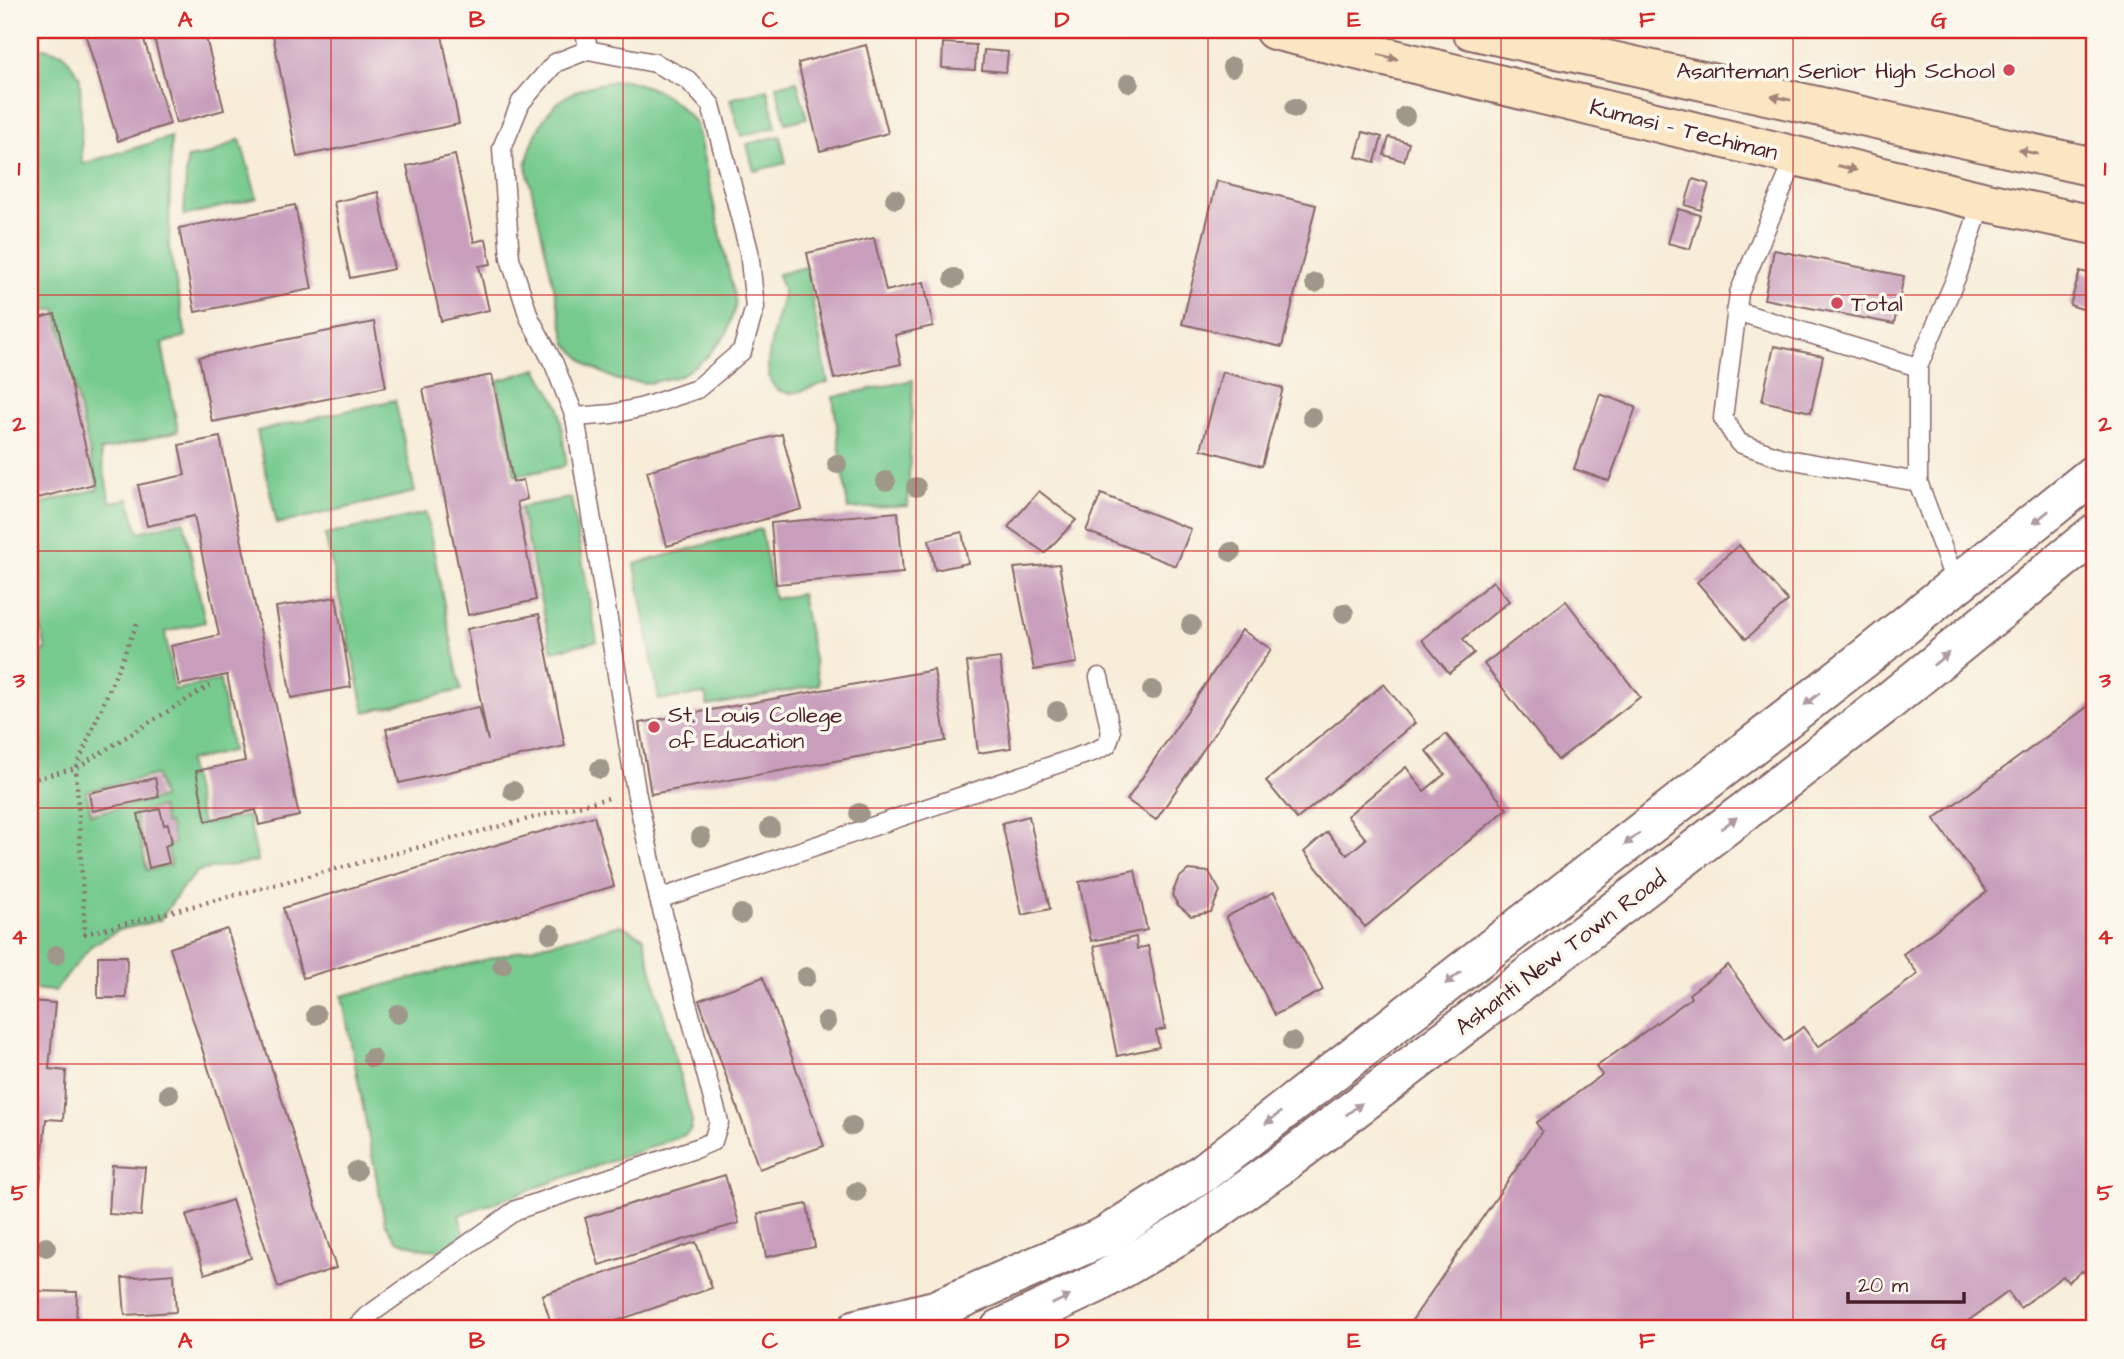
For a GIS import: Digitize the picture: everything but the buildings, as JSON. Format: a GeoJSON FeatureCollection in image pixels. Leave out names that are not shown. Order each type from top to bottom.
{"type":"FeatureCollection","features":[{"type":"Feature","properties":{"kind":"main road","name":"Kumasi - Techiman"},"geometry":{"type":"LineString","coordinates":[[1274,30],[1982,201],[2094,225]]}},
{"type":"Feature","properties":{"kind":"main road"},"geometry":{"type":"LineString","coordinates":[[1471,30],[2094,167]]}},
{"type":"Feature","properties":{"kind":"street","name":"Ashanti New Town Road"},"geometry":{"type":"LineString","coordinates":[[857,1329],[934,1310],[1105,1237],[1203,1173],[1866,657],[2094,474]]}},
{"type":"Feature","properties":{"kind":"street","name":"Ashanti New Town Road"},"geometry":{"type":"LineString","coordinates":[[1000,1329],[1098,1283],[1193,1227],[1281,1165],[1877,710],[2094,534]]}},
{"type":"Feature","properties":{"kind":"lane"},"geometry":{"type":"LineString","coordinates":[[585,30],[588,50]]}},
{"type":"Feature","properties":{"kind":"lane"},"geometry":{"type":"LineString","coordinates":[[354,1329],[377,1309],[516,1210],[696,1148],[713,1140],[719,1122],[659,899],[636,791],[575,417],[554,364],[529,317],[510,258],[502,148],[521,102],[555,63],[588,50],[655,63],[688,80],[711,105],[750,251],[755,307],[742,351],[697,389],[645,407],[612,414],[575,417]]}},
{"type":"Feature","properties":{"kind":"lane"},"geometry":{"type":"LineString","coordinates":[[1796,156],[1739,293],[1723,418],[1739,443],[1782,458],[1918,482]]}},
{"type":"Feature","properties":{"kind":"lane"},"geometry":{"type":"LineString","coordinates":[[1956,584],[1918,482],[1917,367],[1958,274],[1982,201]]}},
{"type":"Feature","properties":{"kind":"lane"},"geometry":{"type":"LineString","coordinates":[[1736,311],[1917,367]]}},
{"type":"Feature","properties":{"kind":"lane"},"geometry":{"type":"LineString","coordinates":[[659,899],[1107,745],[1111,733],[1099,677]]}},
{"type":"Feature","properties":{"kind":"path"},"geometry":{"type":"LineString","coordinates":[[137,624],[76,768],[85,934],[636,791]]}},
{"type":"Feature","properties":{"kind":"path"},"geometry":{"type":"LineString","coordinates":[[30,779],[76,768],[212,684]]}},
{"type":"Feature","properties":{"kind":"green space"},"geometry":{"type":"Polygon","coordinates":[[[44,48],[63,53],[80,77],[82,164],[171,137],[169,246],[186,336],[162,344],[178,431],[100,451],[110,502],[129,499],[138,532],[184,521],[205,622],[165,632],[174,690],[220,680],[232,751],[188,761],[202,824],[248,816],[258,861],[198,871],[182,888],[160,920],[119,930],[91,946],[55,991],[30,989],[30,654],[46,650],[30,586],[30,506],[98,489],[56,309],[30,315],[30,309],[34,308],[30,291],[30,49],[44,48]],[[156,775],[86,791],[91,814],[162,798],[156,775]],[[161,807],[135,813],[147,870],[171,865],[167,846],[174,844],[169,823],[165,824],[161,807]]]}},
{"type":"Feature","properties":{"kind":"green space"},"geometry":{"type":"Polygon","coordinates":[[[625,80],[665,95],[696,124],[736,304],[727,333],[706,358],[680,376],[649,383],[617,380],[589,366],[567,344],[526,165],[539,128],[558,102],[586,87],[625,80]]]}},
{"type":"Feature","properties":{"kind":"green space"},"geometry":{"type":"Polygon","coordinates":[[[797,81],[807,118],[786,123],[776,86],[797,81]]]}},
{"type":"Feature","properties":{"kind":"green space"},"geometry":{"type":"Polygon","coordinates":[[[767,89],[776,127],[741,136],[730,99],[767,89]]]}},
{"type":"Feature","properties":{"kind":"green space"},"geometry":{"type":"Polygon","coordinates":[[[780,136],[786,163],[754,171],[747,144],[780,136]]]}},
{"type":"Feature","properties":{"kind":"green space"},"geometry":{"type":"Polygon","coordinates":[[[240,139],[257,198],[184,216],[187,158],[211,154],[240,139]]]}},
{"type":"Feature","properties":{"kind":"green space"},"geometry":{"type":"Polygon","coordinates":[[[806,267],[828,382],[791,393],[777,389],[770,380],[768,365],[782,300],[783,290],[778,274],[806,267]]]}},
{"type":"Feature","properties":{"kind":"green space"},"geometry":{"type":"Polygon","coordinates":[[[537,369],[559,406],[566,461],[561,467],[515,476],[497,381],[537,369]]]}},
{"type":"Feature","properties":{"kind":"green space"},"geometry":{"type":"Polygon","coordinates":[[[913,380],[908,506],[848,509],[833,397],[913,380]]]}},
{"type":"Feature","properties":{"kind":"green space"},"geometry":{"type":"Polygon","coordinates":[[[395,400],[415,492],[277,524],[257,431],[395,400]]]}},
{"type":"Feature","properties":{"kind":"green space"},"geometry":{"type":"Polygon","coordinates":[[[571,498],[597,641],[552,651],[520,507],[571,498]]]}},
{"type":"Feature","properties":{"kind":"green space"},"geometry":{"type":"Polygon","coordinates":[[[426,513],[461,690],[365,712],[325,535],[426,513]]]}},
{"type":"Feature","properties":{"kind":"green space"},"geometry":{"type":"Polygon","coordinates":[[[761,529],[774,599],[801,594],[819,685],[708,706],[705,694],[659,700],[635,564],[761,529]]]}},
{"type":"Feature","properties":{"kind":"green space"},"geometry":{"type":"Polygon","coordinates":[[[621,925],[643,937],[692,1121],[691,1129],[685,1135],[459,1215],[464,1236],[439,1250],[424,1249],[396,1240],[385,1223],[342,996],[621,925]]]}},
{"type":"Feature","properties":{"kind":"place","name":"Asanteman Senior High School"},"geometry":{"type":"Point","coordinates":[2009,70]}},
{"type":"Feature","properties":{"kind":"place","name":"Total"},"geometry":{"type":"Point","coordinates":[1837,303]}},
{"type":"Feature","properties":{"kind":"place","name":"St. Louis College of Education"},"geometry":{"type":"Point","coordinates":[654,727]}}]}
